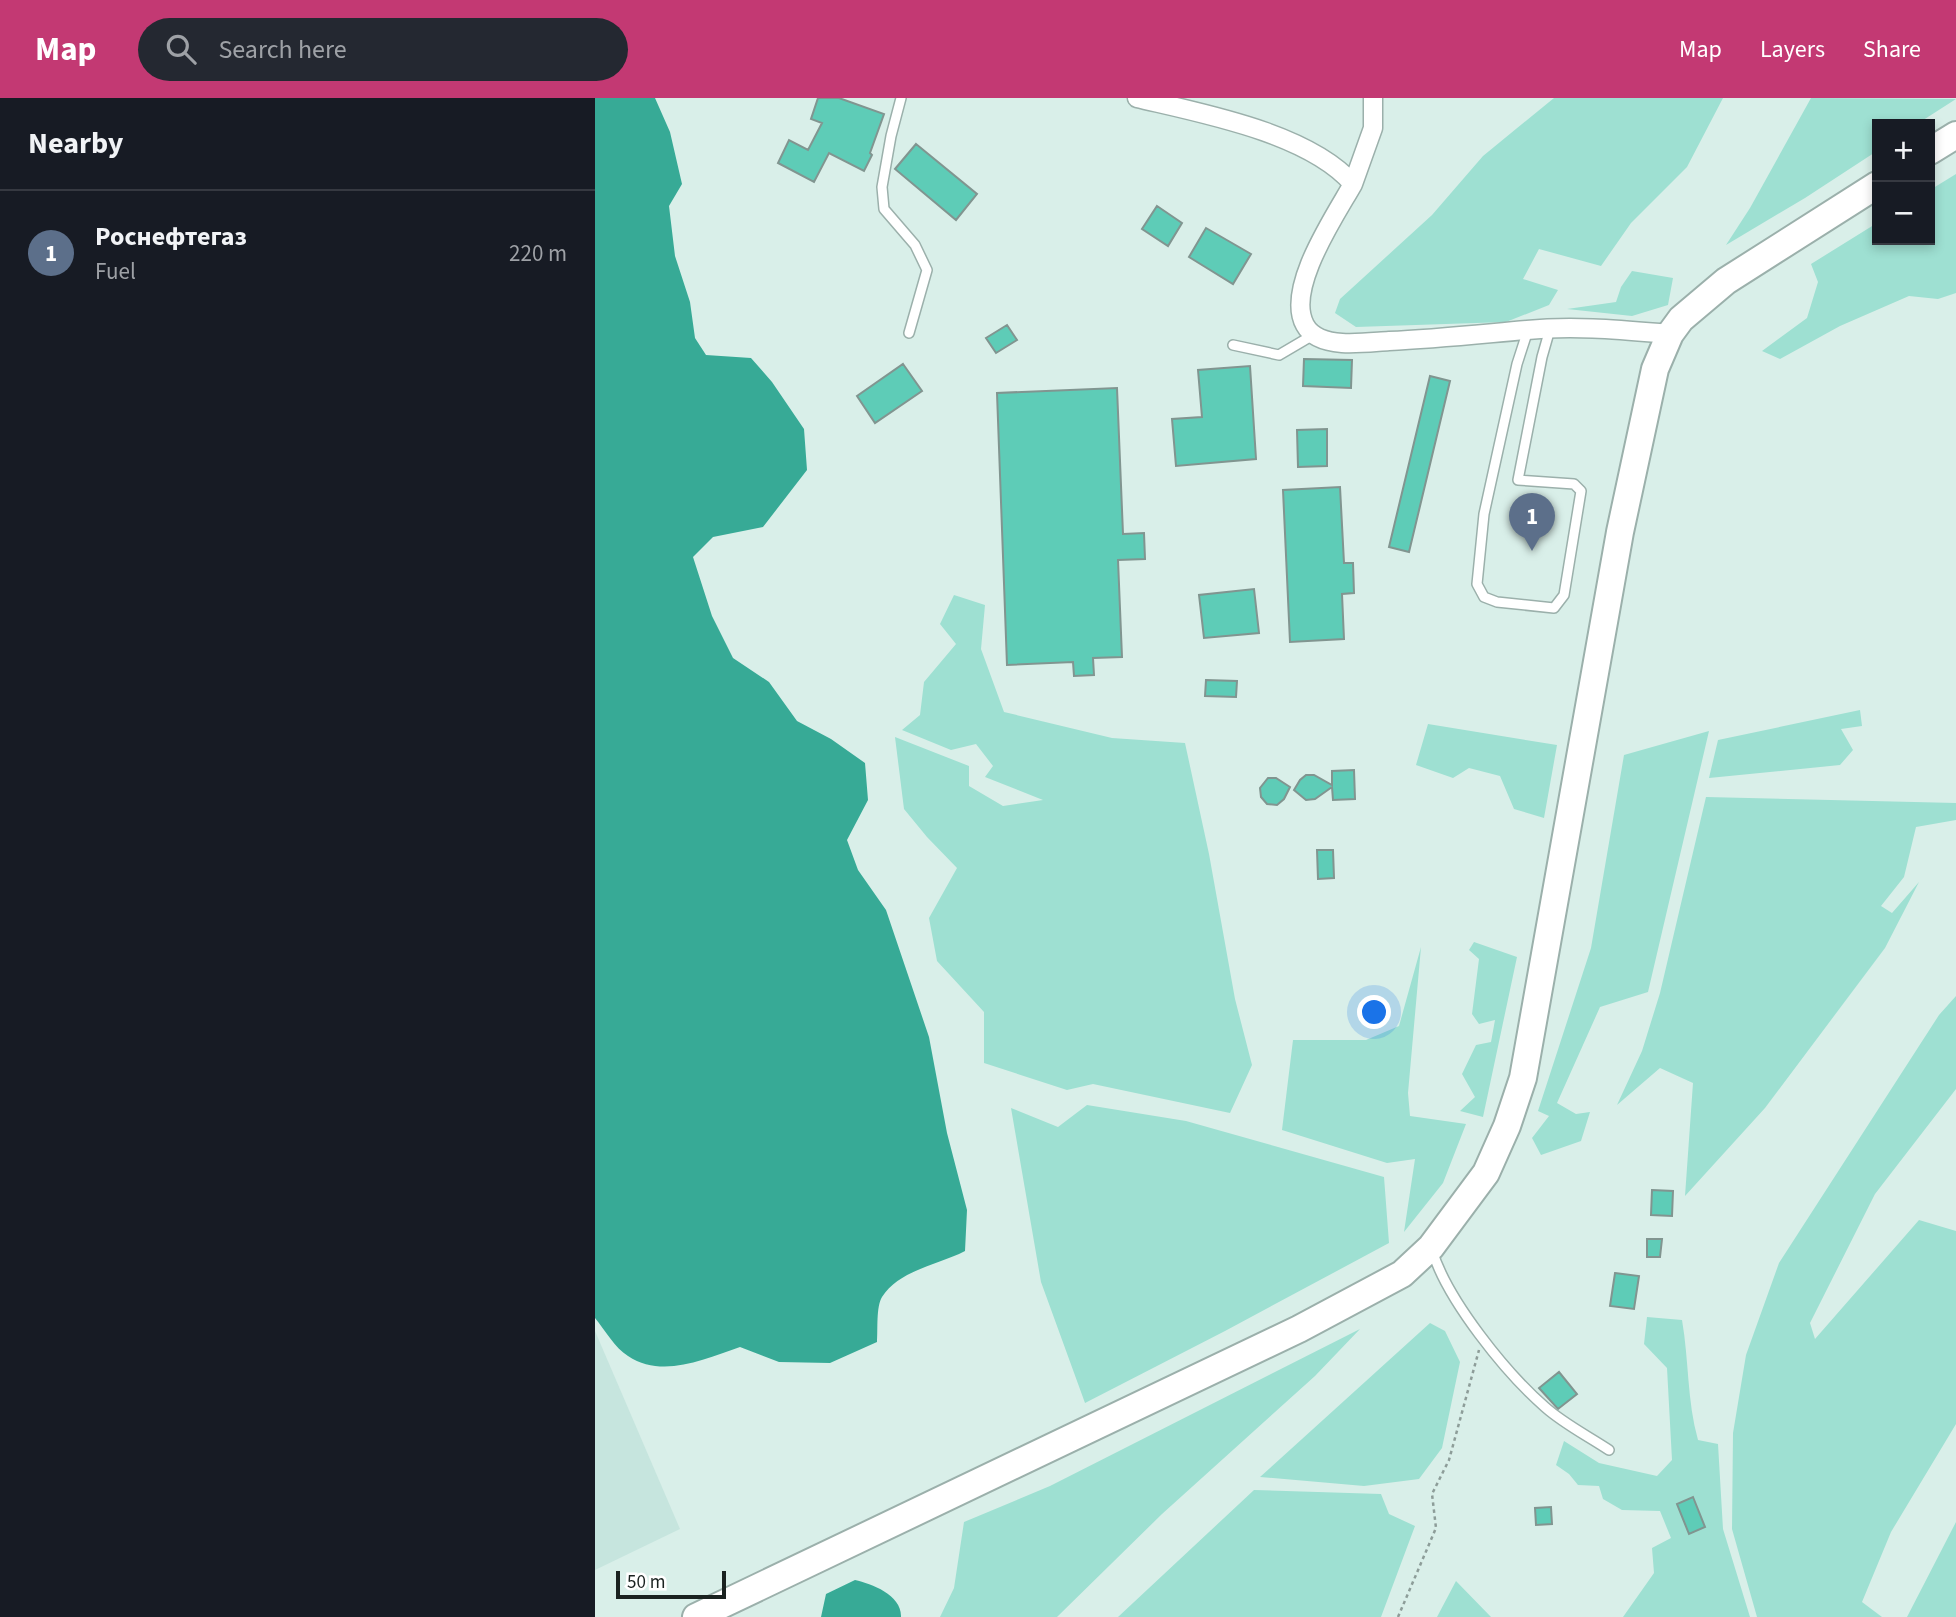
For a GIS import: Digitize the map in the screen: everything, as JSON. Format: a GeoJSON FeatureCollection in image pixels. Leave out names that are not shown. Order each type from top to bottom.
{"type":"FeatureCollection","features":[{"type":"Feature","properties":{"kind":"main road"},"geometry":{"type":"LineString","coordinates":[[1935,148],[1956,135]]}},
{"type":"Feature","properties":{"kind":"main road"},"geometry":{"type":"LineString","coordinates":[[696,1617],[1299,1329],[1402,1274],[1431,1247],[1486,1173],[1507,1126],[1523,1078],[1620,532],[1655,369],[1670,334],[1681,319],[1726,281],[1872,188]]}},
{"type":"Feature","properties":{"kind":"street"},"geometry":{"type":"LineString","coordinates":[[1137,98],[1233,121],[1318,155],[1353,184]]}},
{"type":"Feature","properties":{"kind":"street"},"geometry":{"type":"LineString","coordinates":[[1373,98],[1373,128],[1353,184],[1303,282],[1301,305],[1304,325],[1313,335],[1326,341],[1343,343],[1438,339],[1550,328],[1670,334]]}},
{"type":"Feature","properties":{"kind":"lane"},"geometry":{"type":"LineString","coordinates":[[901,98],[882,187],[884,209],[915,244],[927,270],[909,333]]}},
{"type":"Feature","properties":{"kind":"lane"},"geometry":{"type":"LineString","coordinates":[[1528,330],[1517,364],[1484,514],[1477,584],[1484,597],[1497,602],[1555,608],[1564,595],[1581,491],[1574,484],[1518,480],[1550,328]]}},
{"type":"Feature","properties":{"kind":"lane"},"geometry":{"type":"LineString","coordinates":[[1233,345],[1279,355],[1313,335]]}},
{"type":"Feature","properties":{"kind":"lane"},"geometry":{"type":"LineString","coordinates":[[1431,1247],[1435,1262],[1482,1337],[1514,1377],[1548,1410],[1609,1450]]}},
{"type":"Feature","properties":{"kind":"path"},"geometry":{"type":"LineString","coordinates":[[1398,1617],[1436,1528],[1432,1494],[1449,1460],[1482,1337]]}},
{"type":"Feature","properties":{"kind":"shaded area"},"geometry":{"type":"Polygon","coordinates":[[[595,98],[655,98],[670,132],[682,184],[669,206],[675,256],[690,302],[695,338],[706,355],[751,358],[772,382],[804,429],[807,470],[763,527],[713,537],[693,557],[712,616],[733,658],[769,682],[797,721],[831,739],[865,763],[868,800],[847,840],[858,870],[886,910],[929,1037],[947,1133],[967,1210],[965,1251],[898,1280],[882,1297],[877,1342],[830,1363],[779,1362],[740,1347],[684,1365],[655,1366],[641,1363],[623,1353],[595,1318],[595,98]]]}},
{"type":"Feature","properties":{"kind":"shaded area"},"geometry":{"type":"Polygon","coordinates":[[[1554,98],[1723,98],[1687,167],[1631,223],[1601,266],[1539,249],[1523,279],[1558,290],[1549,305],[1506,322],[1356,327],[1335,313],[1340,299],[1432,215],[1483,156],[1554,98]]]}},
{"type":"Feature","properties":{"kind":"shaded area"},"geometry":{"type":"Polygon","coordinates":[[[1811,98],[1956,99],[1925,119],[1872,119],[1872,154],[1726,245],[1750,208],[1811,98]]]}},
{"type":"Feature","properties":{"kind":"shaded area"},"geometry":{"type":"Polygon","coordinates":[[[1956,174],[1956,293],[1938,299],[1909,296],[1840,326],[1780,359],[1762,351],[1807,318],[1818,282],[1811,264],[1872,226],[1872,245],[1935,245],[1935,187],[1956,174]]]}},
{"type":"Feature","properties":{"kind":"shaded area"},"geometry":{"type":"Polygon","coordinates":[[[1632,271],[1673,278],[1668,305],[1632,316],[1567,309],[1616,302],[1621,287],[1632,271]]]}},
{"type":"Feature","properties":{"kind":"shaded area"},"geometry":{"type":"Polygon","coordinates":[[[954,595],[985,605],[981,649],[1004,712],[1112,738],[1185,743],[1209,854],[1235,999],[1252,1065],[1230,1113],[1093,1084],[1067,1090],[984,1063],[984,1012],[937,961],[929,918],[957,868],[904,809],[895,737],[969,766],[969,786],[1003,806],[1043,800],[985,777],[993,766],[976,744],[951,750],[902,730],[920,715],[924,682],[956,644],[940,624],[954,595]]]}},
{"type":"Feature","properties":{"kind":"shaded area"},"geometry":{"type":"Polygon","coordinates":[[[1860,710],[1862,726],[1841,729],[1853,750],[1840,765],[1709,778],[1718,740],[1860,710]]]}},
{"type":"Feature","properties":{"kind":"shaded area"},"geometry":{"type":"Polygon","coordinates":[[[1428,724],[1557,745],[1544,818],[1514,809],[1500,776],[1469,768],[1453,778],[1416,765],[1428,724]]]}},
{"type":"Feature","properties":{"kind":"shaded area"},"geometry":{"type":"Polygon","coordinates":[[[1709,731],[1648,992],[1600,1007],[1557,1103],[1576,1114],[1590,1112],[1581,1141],[1541,1155],[1532,1138],[1549,1116],[1538,1111],[1591,948],[1624,755],[1709,731]]]}},
{"type":"Feature","properties":{"kind":"shaded area"},"geometry":{"type":"Polygon","coordinates":[[[1706,797],[1956,803],[1956,820],[1916,827],[1904,877],[1881,906],[1892,913],[1919,882],[1885,948],[1765,1108],[1685,1196],[1693,1083],[1660,1068],[1617,1105],[1642,1051],[1660,993],[1706,797]]]}},
{"type":"Feature","properties":{"kind":"shaded area"},"geometry":{"type":"Polygon","coordinates":[[[1474,942],[1517,957],[1483,1117],[1460,1111],[1475,1097],[1462,1074],[1476,1045],[1491,1042],[1495,1020],[1479,1024],[1472,1014],[1479,959],[1469,950],[1474,942]]]}},
{"type":"Feature","properties":{"kind":"shaded area"},"geometry":{"type":"Polygon","coordinates":[[[1421,947],[1408,1093],[1410,1116],[1466,1124],[1443,1183],[1404,1232],[1415,1159],[1387,1163],[1282,1130],[1293,1040],[1366,1040],[1399,1026],[1421,947]]]}},
{"type":"Feature","properties":{"kind":"shaded area"},"geometry":{"type":"Polygon","coordinates":[[[1956,996],[1956,1089],[1875,1194],[1810,1323],[1815,1339],[1919,1220],[1956,1231],[1956,1424],[1891,1532],[1862,1602],[1882,1617],[1757,1617],[1732,1529],[1733,1433],[1746,1355],[1779,1263],[1939,1015],[1956,996]]]}},
{"type":"Feature","properties":{"kind":"shaded area"},"geometry":{"type":"Polygon","coordinates":[[[1087,1105],[1186,1121],[1384,1177],[1389,1243],[1085,1403],[1041,1282],[1011,1108],[1058,1127],[1087,1105]]]}},
{"type":"Feature","properties":{"kind":"shaded area"},"geometry":{"type":"Polygon","coordinates":[[[1647,1317],[1682,1320],[1694,1425],[1698,1440],[1718,1444],[1723,1529],[1750,1617],[1623,1617],[1654,1573],[1652,1548],[1671,1538],[1660,1511],[1622,1510],[1603,1499],[1599,1486],[1578,1485],[1556,1465],[1564,1441],[1599,1463],[1657,1476],[1672,1460],[1667,1368],[1644,1344],[1647,1317]]]}},
{"type":"Feature","properties":{"kind":"shaded area"},"geometry":{"type":"Polygon","coordinates":[[[1430,1323],[1445,1331],[1460,1362],[1442,1448],[1419,1479],[1364,1486],[1260,1477],[1430,1323]]]}},
{"type":"Feature","properties":{"kind":"shaded area"},"geometry":{"type":"Polygon","coordinates":[[[1360,1329],[1315,1376],[1162,1514],[1057,1617],[940,1617],[954,1588],[964,1522],[1050,1486],[1360,1329]]]}},
{"type":"Feature","properties":{"kind":"shaded area"},"geometry":{"type":"Polygon","coordinates":[[[595,1331],[680,1529],[595,1570],[595,1331]]]}},
{"type":"Feature","properties":{"kind":"shaded area"},"geometry":{"type":"Polygon","coordinates":[[[1254,1490],[1381,1494],[1389,1514],[1415,1526],[1381,1617],[1118,1617],[1254,1490]]]}},
{"type":"Feature","properties":{"kind":"shaded area"},"geometry":{"type":"Polygon","coordinates":[[[1956,1522],[1956,1617],[1907,1617],[1956,1522]]]}},
{"type":"Feature","properties":{"kind":"shaded area"},"geometry":{"type":"Polygon","coordinates":[[[855,1580],[885,1592],[897,1602],[901,1617],[821,1617],[826,1594],[855,1580]]]}},
{"type":"Feature","properties":{"kind":"shaded area"},"geometry":{"type":"Polygon","coordinates":[[[1456,1581],[1491,1617],[1437,1617],[1456,1581]]]}},
{"type":"Feature","properties":{"kind":"building"},"geometry":{"type":"Polygon","coordinates":[[[818,98],[839,98],[884,114],[870,153],[872,155],[864,171],[829,153],[814,182],[778,163],[789,140],[808,150],[822,123],[811,119],[818,98]]]}},
{"type":"Feature","properties":{"kind":"building"},"geometry":{"type":"Polygon","coordinates":[[[916,144],[977,194],[956,220],[895,169],[916,144]]]}},
{"type":"Feature","properties":{"kind":"building"},"geometry":{"type":"Polygon","coordinates":[[[1157,206],[1182,223],[1168,246],[1142,229],[1157,206]]]}},
{"type":"Feature","properties":{"kind":"building"},"geometry":{"type":"Polygon","coordinates":[[[1206,228],[1251,254],[1233,284],[1189,257],[1206,228]]]}},
{"type":"Feature","properties":{"kind":"building"},"geometry":{"type":"Polygon","coordinates":[[[1007,325],[1017,340],[996,353],[986,338],[1007,325]]]}},
{"type":"Feature","properties":{"kind":"building"},"geometry":{"type":"Polygon","coordinates":[[[1304,359],[1352,360],[1351,388],[1303,386],[1304,359]]]}},
{"type":"Feature","properties":{"kind":"building"},"geometry":{"type":"Polygon","coordinates":[[[903,364],[922,391],[875,423],[857,396],[903,364]]]}},
{"type":"Feature","properties":{"kind":"building"},"geometry":{"type":"Polygon","coordinates":[[[1250,366],[1256,459],[1176,466],[1172,419],[1202,417],[1198,370],[1250,366]]]}},
{"type":"Feature","properties":{"kind":"building"},"geometry":{"type":"Polygon","coordinates":[[[1430,376],[1450,381],[1409,552],[1389,547],[1430,376]]]}},
{"type":"Feature","properties":{"kind":"building"},"geometry":{"type":"Polygon","coordinates":[[[1117,388],[1123,534],[1144,533],[1145,559],[1118,560],[1122,657],[1093,658],[1094,675],[1074,676],[1073,662],[1007,665],[997,393],[1117,388]]]}},
{"type":"Feature","properties":{"kind":"building"},"geometry":{"type":"Polygon","coordinates":[[[1327,429],[1327,466],[1298,467],[1297,430],[1327,429]]]}},
{"type":"Feature","properties":{"kind":"building"},"geometry":{"type":"Polygon","coordinates":[[[1340,487],[1344,563],[1353,563],[1354,593],[1342,594],[1344,639],[1290,642],[1283,490],[1340,487]]]}},
{"type":"Feature","properties":{"kind":"building"},"geometry":{"type":"Polygon","coordinates":[[[1254,589],[1259,633],[1204,638],[1199,595],[1254,589]]]}},
{"type":"Feature","properties":{"kind":"building"},"geometry":{"type":"Polygon","coordinates":[[[1206,680],[1237,681],[1236,697],[1205,696],[1206,680]]]}},
{"type":"Feature","properties":{"kind":"building"},"geometry":{"type":"Polygon","coordinates":[[[1354,770],[1355,799],[1333,800],[1332,787],[1315,799],[1306,800],[1294,790],[1306,775],[1314,775],[1332,785],[1332,771],[1354,770]]]}},
{"type":"Feature","properties":{"kind":"building"},"geometry":{"type":"Polygon","coordinates":[[[1268,778],[1276,778],[1290,787],[1284,799],[1277,805],[1267,804],[1261,797],[1260,788],[1268,778]]]}},
{"type":"Feature","properties":{"kind":"building"},"geometry":{"type":"Polygon","coordinates":[[[1317,850],[1333,850],[1334,878],[1318,879],[1317,850]]]}},
{"type":"Feature","properties":{"kind":"building"},"geometry":{"type":"Polygon","coordinates":[[[1652,1190],[1673,1191],[1672,1216],[1651,1215],[1652,1190]]]}},
{"type":"Feature","properties":{"kind":"building"},"geometry":{"type":"Polygon","coordinates":[[[1647,1239],[1662,1239],[1660,1257],[1647,1257],[1647,1239]]]}},
{"type":"Feature","properties":{"kind":"building"},"geometry":{"type":"Polygon","coordinates":[[[1615,1273],[1639,1276],[1634,1309],[1610,1306],[1615,1273]]]}},
{"type":"Feature","properties":{"kind":"building"},"geometry":{"type":"Polygon","coordinates":[[[1559,1372],[1577,1394],[1558,1409],[1539,1388],[1559,1372]]]}},
{"type":"Feature","properties":{"kind":"building"},"geometry":{"type":"Polygon","coordinates":[[[1693,1497],[1705,1527],[1689,1534],[1677,1504],[1693,1497]]]}},
{"type":"Feature","properties":{"kind":"building"},"geometry":{"type":"Polygon","coordinates":[[[1551,1507],[1552,1524],[1536,1525],[1535,1508],[1551,1507]]]}},
{"type":"Feature","properties":{"kind":"place","name":"Роснефтегаз"},"geometry":{"type":"Point","coordinates":[1532,551]}}]}
